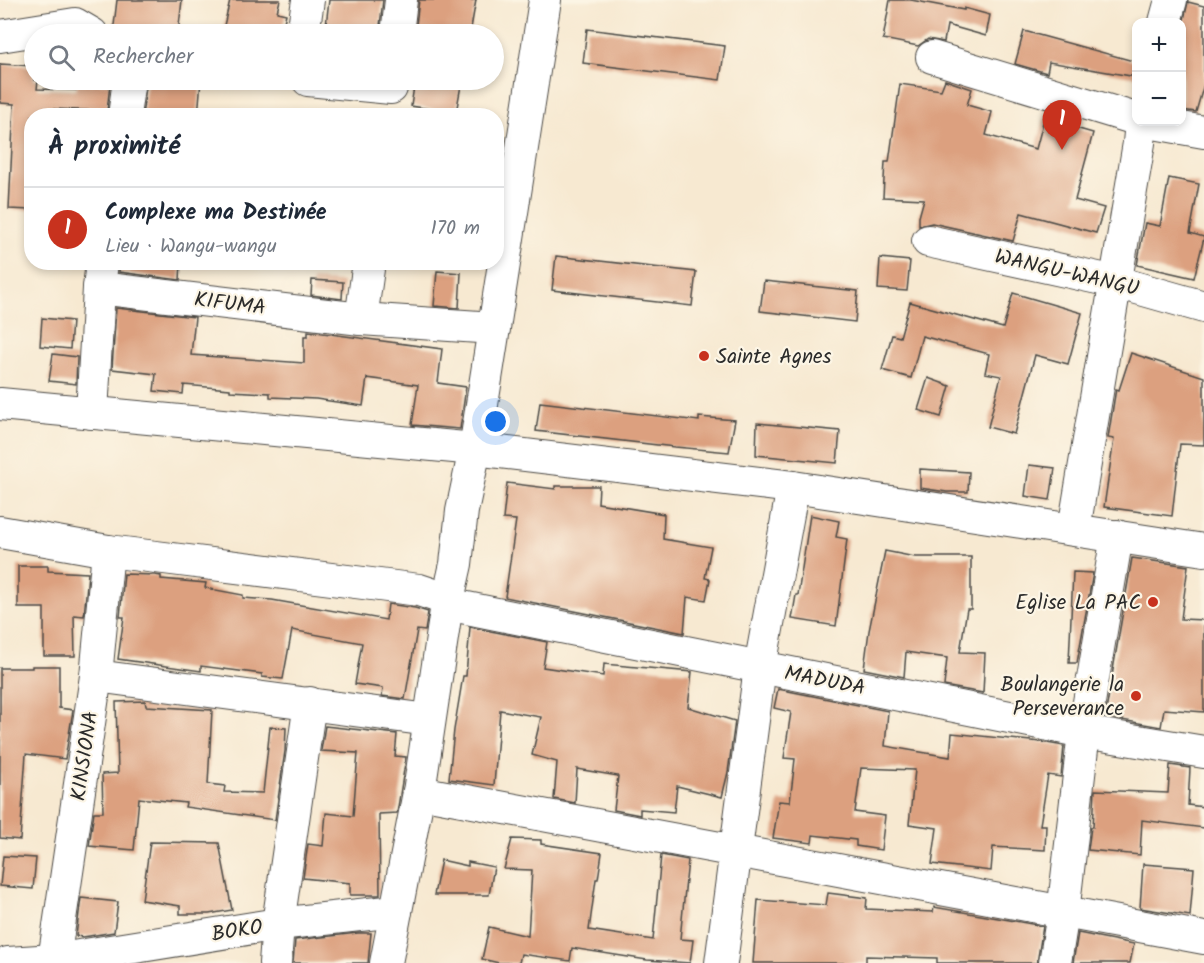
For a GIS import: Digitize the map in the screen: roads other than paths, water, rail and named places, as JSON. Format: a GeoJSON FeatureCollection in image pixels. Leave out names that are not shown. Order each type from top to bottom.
{"type":"FeatureCollection","features":[{"type":"Feature","properties":{"kind":"street"},"geometry":{"type":"LineString","coordinates":[[304,24],[308,0]]}},
{"type":"Feature","properties":{"kind":"street"},"geometry":{"type":"LineString","coordinates":[[398,24],[401,0]]}},
{"type":"Feature","properties":{"kind":"street"},"geometry":{"type":"LineString","coordinates":[[504,264],[545,0]]}},
{"type":"Feature","properties":{"kind":"street"},"geometry":{"type":"LineString","coordinates":[[1166,18],[1171,0]]}},
{"type":"Feature","properties":{"kind":"street"},"geometry":{"type":"LineString","coordinates":[[57,24],[81,19]]}},
{"type":"Feature","properties":{"kind":"street"},"geometry":{"type":"LineString","coordinates":[[0,36],[24,31]]}},
{"type":"Feature","properties":{"kind":"street"},"geometry":{"type":"LineString","coordinates":[[932,57],[1132,117]]}},
{"type":"Feature","properties":{"kind":"street"},"geometry":{"type":"LineString","coordinates":[[125,108],[128,90]]}},
{"type":"Feature","properties":{"kind":"street"},"geometry":{"type":"LineString","coordinates":[[367,90],[390,94]]}},
{"type":"Feature","properties":{"kind":"street"},"geometry":{"type":"LineString","coordinates":[[1074,529],[1140,126]]}},
{"type":"Feature","properties":{"kind":"street"},"geometry":{"type":"LineString","coordinates":[[1170,126],[1204,132]]}},
{"type":"Feature","properties":{"kind":"street","name":"WANGU-WANGU"},"geometry":{"type":"LineString","coordinates":[[928,241],[1116,282],[1204,307]]}},
{"type":"Feature","properties":{"kind":"street"},"geometry":{"type":"LineString","coordinates":[[362,319],[368,270]]}},
{"type":"Feature","properties":{"kind":"street"},"geometry":{"type":"LineString","coordinates":[[386,963],[419,792],[447,604],[456,564],[462,511],[475,449],[503,270]]}},
{"type":"Feature","properties":{"kind":"street","name":"KIFUMA"},"geometry":{"type":"LineString","coordinates":[[92,412],[100,275],[362,319],[494,328]]}},
{"type":"Feature","properties":{"kind":"street"},"geometry":{"type":"LineString","coordinates":[[0,404],[475,449],[793,487],[1204,550]]}},
{"type":"Feature","properties":{"kind":"street"},"geometry":{"type":"LineString","coordinates":[[721,963],[760,667],[793,487]]}},
{"type":"Feature","properties":{"kind":"street","name":"MADUDA"},"geometry":{"type":"LineString","coordinates":[[0,532],[108,551],[334,581],[399,586],[437,596],[447,604],[1084,732],[1204,752]]}},
{"type":"Feature","properties":{"kind":"street"},"geometry":{"type":"LineString","coordinates":[[1055,963],[1084,732],[1118,536]]}},
{"type":"Feature","properties":{"kind":"street","name":"KINSIONA"},"geometry":{"type":"LineString","coordinates":[[54,960],[96,676],[108,551]]}},
{"type":"Feature","properties":{"kind":"street"},"geometry":{"type":"LineString","coordinates":[[96,676],[429,720]]}},
{"type":"Feature","properties":{"kind":"street"},"geometry":{"type":"LineString","coordinates":[[275,963],[278,924],[310,703]]}},
{"type":"Feature","properties":{"kind":"street"},"geometry":{"type":"LineString","coordinates":[[419,792],[1204,938]]}},
{"type":"Feature","properties":{"kind":"street","name":"BOKO"},"geometry":{"type":"LineString","coordinates":[[8,963],[54,960],[278,924],[396,911]]}},
{"type":"Feature","properties":{"kind":"place","name":"Complexe ma Destinée"},"geometry":{"type":"Point","coordinates":[1062,150]}},
{"type":"Feature","properties":{"kind":"place","name":"Sainte Agnes"},"geometry":{"type":"Point","coordinates":[704,356]}},
{"type":"Feature","properties":{"kind":"place","name":"Eglise La PAC"},"geometry":{"type":"Point","coordinates":[1153,602]}},
{"type":"Feature","properties":{"kind":"place","name":"Boulangerie la Perseverance"},"geometry":{"type":"Point","coordinates":[1136,696]}}]}
